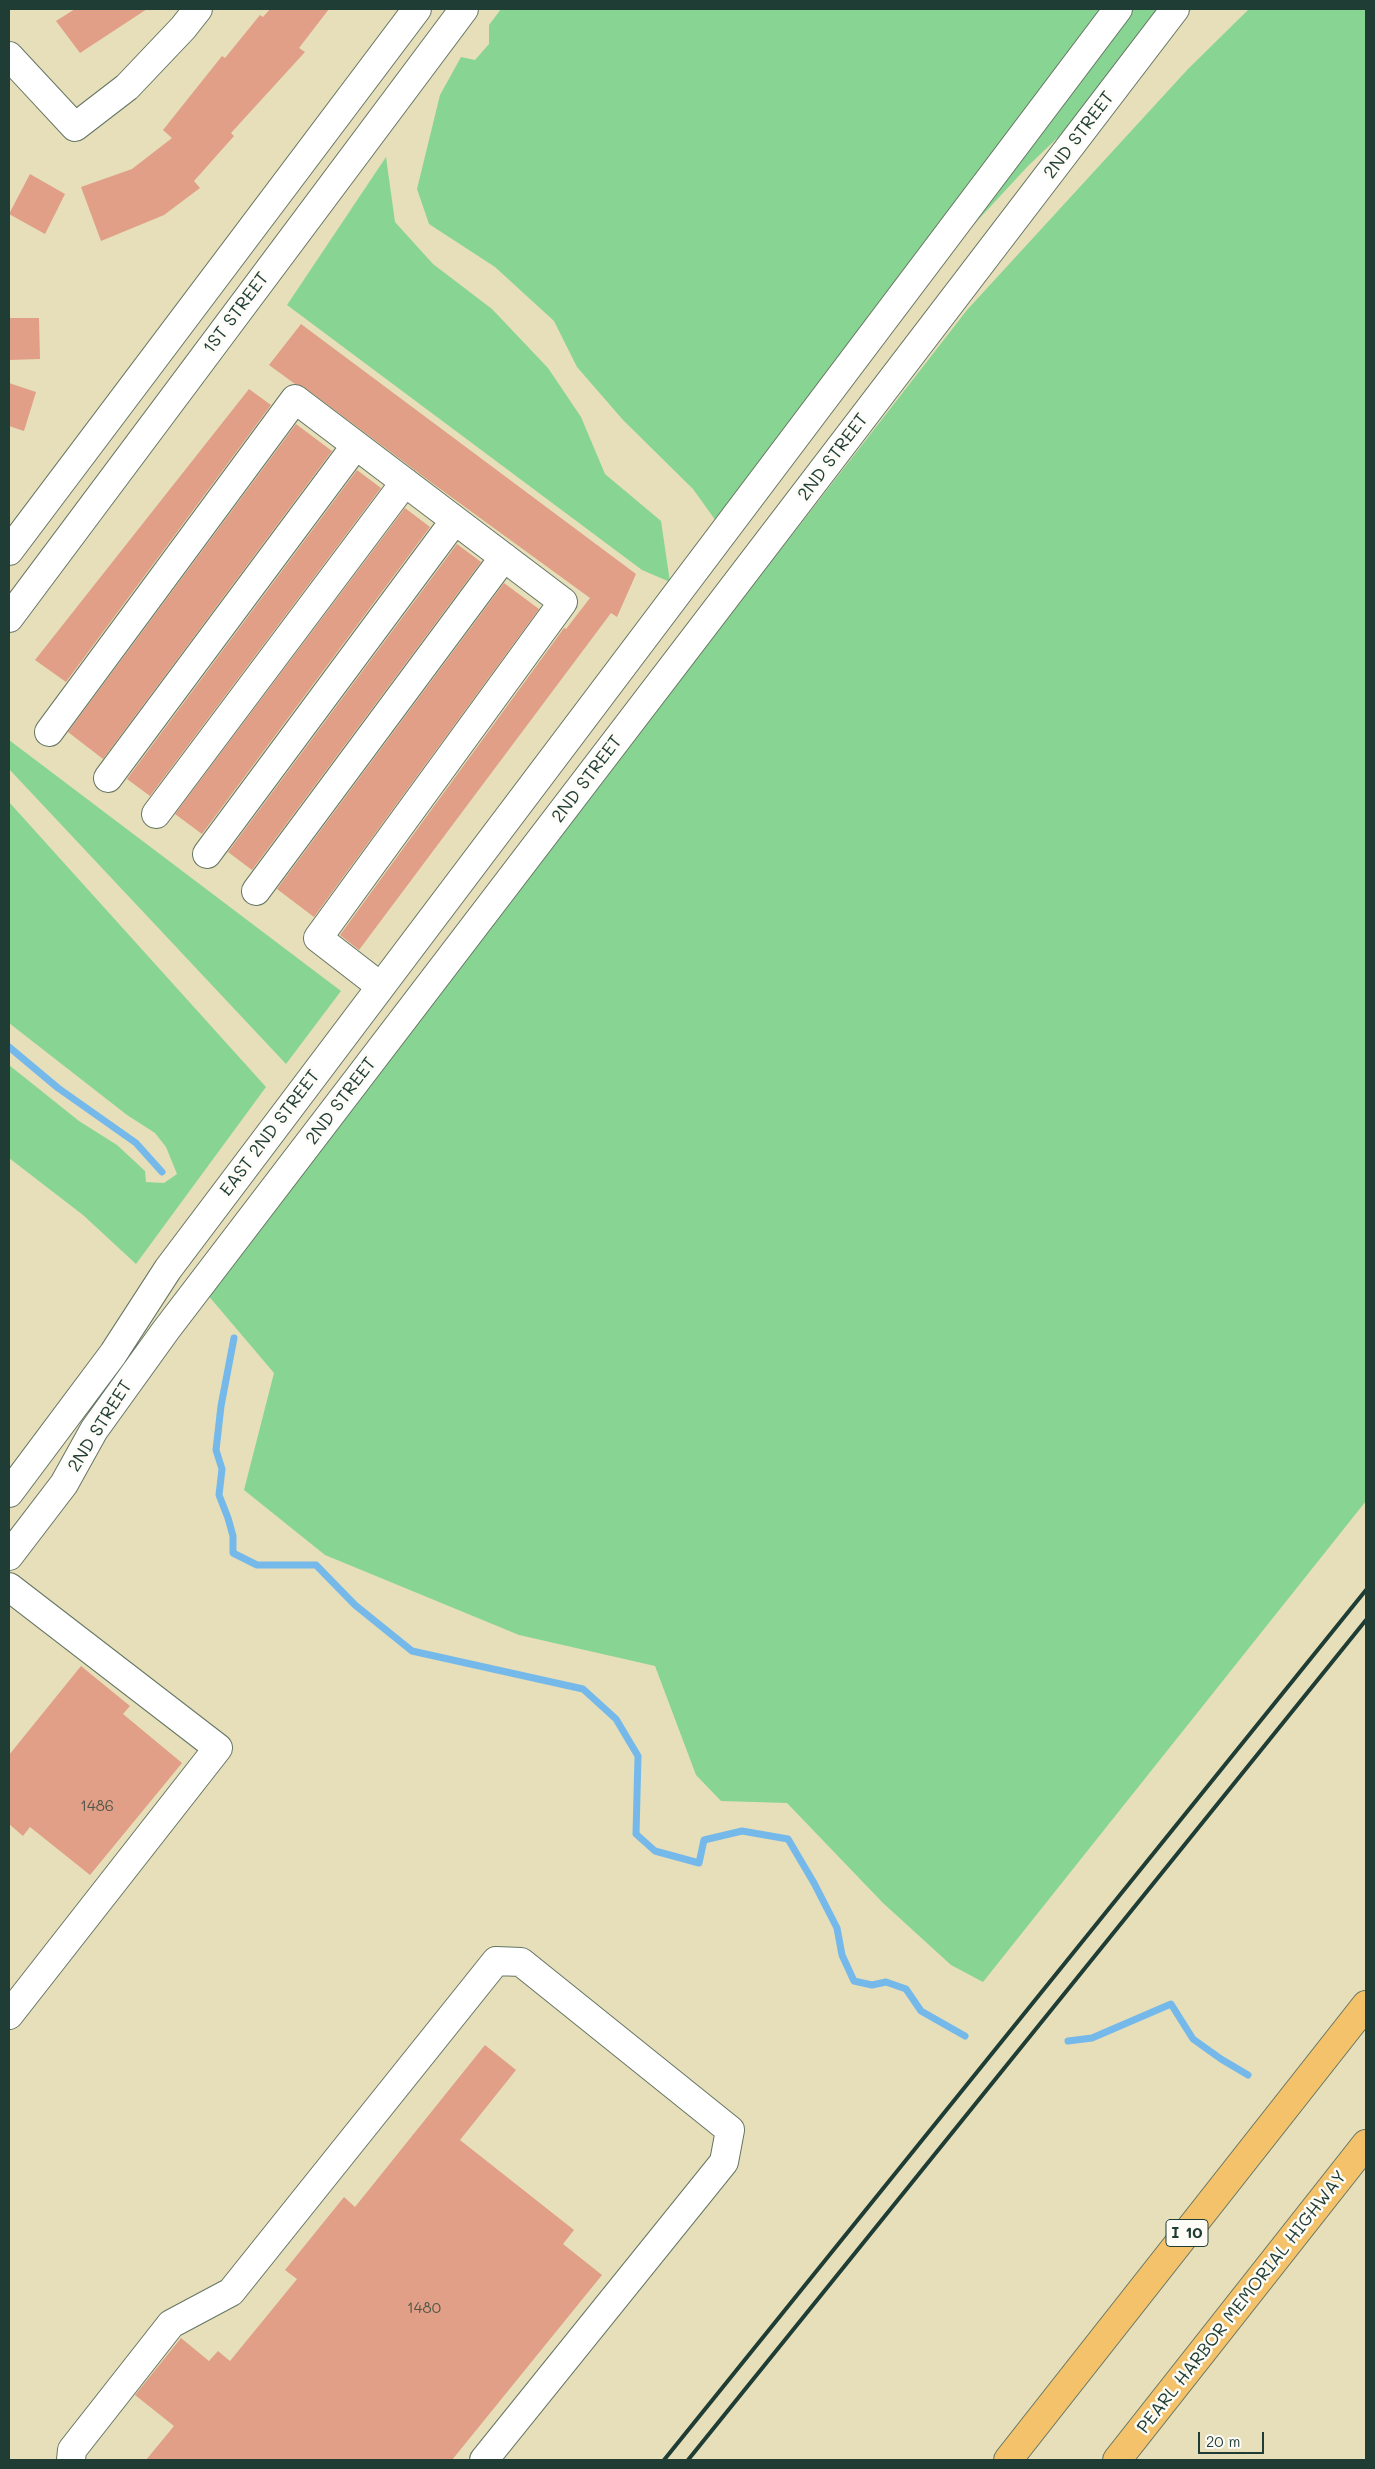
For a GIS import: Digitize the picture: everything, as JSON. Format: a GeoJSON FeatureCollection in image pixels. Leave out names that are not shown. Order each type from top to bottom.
{"type":"FeatureCollection","features":[{"type":"Feature","properties":{"kind":"highway","name":"I 10"},"geometry":{"type":"LineString","coordinates":[[1008,2460],[1366,2005]]}},
{"type":"Feature","properties":{"kind":"highway","name":"PEARL HARBOR MEMORIAL HIGHWAY"},"geometry":{"type":"LineString","coordinates":[[1117,2460],[1366,2144]]}},
{"type":"Feature","properties":{"kind":"street"},"geometry":{"type":"LineString","coordinates":[[9,56],[75,127],[127,87],[183,28],[198,9]]}},
{"type":"Feature","properties":{"kind":"street","name":"1ST STREET"},"geometry":{"type":"LineString","coordinates":[[9,618],[464,9]]}},
{"type":"Feature","properties":{"kind":"street","name":"EAST 2ND STREET"},"geometry":{"type":"LineString","coordinates":[[140,1312],[168,1269],[380,986],[1118,9]]}},
{"type":"Feature","properties":{"kind":"street","name":"2ND STREET"},"geometry":{"type":"LineString","coordinates":[[9,1556],[64,1484],[94,1430],[161,1337],[1175,9]]}},
{"type":"Feature","properties":{"kind":"street"},"geometry":{"type":"LineString","coordinates":[[9,551],[407,12],[438,42]]}},
{"type":"Feature","properties":{"kind":"street"},"geometry":{"type":"LineString","coordinates":[[49,732],[295,399],[563,602],[318,938],[380,986]]}},
{"type":"Feature","properties":{"kind":"street"},"geometry":{"type":"LineString","coordinates":[[108,778],[356,445]]}},
{"type":"Feature","properties":{"kind":"street"},"geometry":{"type":"LineString","coordinates":[[156,814],[405,482]]}},
{"type":"Feature","properties":{"kind":"street"},"geometry":{"type":"LineString","coordinates":[[207,854],[455,520]]}},
{"type":"Feature","properties":{"kind":"street"},"geometry":{"type":"LineString","coordinates":[[256,891],[504,557]]}},
{"type":"Feature","properties":{"kind":"street","name":"2ND STREET"},"geometry":{"type":"LineString","coordinates":[[9,1493],[113,1354],[140,1312]]}},
{"type":"Feature","properties":{"kind":"street"},"geometry":{"type":"LineString","coordinates":[[9,1587],[218,1748],[9,2016]]}},
{"type":"Feature","properties":{"kind":"street"},"geometry":{"type":"LineString","coordinates":[[71,2460],[72,2450],[171,2324],[231,2292],[496,1961],[521,1962],[730,2130],[724,2162],[484,2460]]}},
{"type":"Feature","properties":{"kind":"green space"},"geometry":{"type":"Polygon","coordinates":[[[501,9],[1192,9],[1028,166],[902,302],[721,528],[693,489],[623,420],[577,367],[554,321],[495,267],[429,224],[417,189],[440,95],[461,57],[475,60],[489,44],[489,25],[501,9]]]}},
{"type":"Feature","properties":{"kind":"green space"},"geometry":{"type":"Polygon","coordinates":[[[1249,9],[1366,9],[1366,1501],[983,1982],[951,1965],[883,1903],[787,1803],[721,1801],[696,1775],[655,1666],[519,1635],[325,1555],[244,1490],[274,1373],[201,1287],[678,664],[781,549],[967,310],[1188,69],[1249,9]]]}},
{"type":"Feature","properties":{"kind":"green space"},"geometry":{"type":"Polygon","coordinates":[[[386,157],[395,222],[433,264],[492,309],[548,368],[581,417],[605,474],[661,521],[670,582],[642,570],[287,305],[386,157]]]}},
{"type":"Feature","properties":{"kind":"green space"},"geometry":{"type":"Polygon","coordinates":[[[9,740],[341,991],[286,1064],[9,769],[9,740]]]}},
{"type":"Feature","properties":{"kind":"green space"},"geometry":{"type":"Polygon","coordinates":[[[9,802],[266,1087],[136,1264],[83,1215],[9,1158],[9,1065],[79,1121],[117,1145],[145,1171],[146,1182],[164,1183],[177,1174],[166,1147],[155,1133],[127,1115],[9,1023],[9,802]]]}},
{"type":"Feature","properties":{"kind":"building"},"geometry":{"type":"Polygon","coordinates":[[[75,9],[147,9],[80,53],[56,21],[75,9]]]}},
{"type":"Feature","properties":{"kind":"building"},"geometry":{"type":"Polygon","coordinates":[[[270,9],[329,9],[299,48],[305,52],[231,133],[234,136],[194,181],[200,188],[164,215],[101,241],[81,187],[132,169],[172,138],[163,130],[222,56],[225,58],[260,15],[263,17],[270,9]]]}},
{"type":"Feature","properties":{"kind":"building"},"geometry":{"type":"Polygon","coordinates":[[[30,174],[65,194],[45,234],[9,214],[30,174]]]}},
{"type":"Feature","properties":{"kind":"building"},"geometry":{"type":"Polygon","coordinates":[[[9,318],[39,318],[40,359],[9,360],[9,318]]]}},
{"type":"Feature","properties":{"kind":"building"},"geometry":{"type":"Polygon","coordinates":[[[301,324],[636,574],[617,617],[611,613],[359,950],[340,935],[564,628],[566,629],[590,598],[304,387],[295,384],[269,365],[301,324]]]}},
{"type":"Feature","properties":{"kind":"building"},"geometry":{"type":"Polygon","coordinates":[[[9,383],[36,392],[24,431],[9,426],[9,383]]]}},
{"type":"Feature","properties":{"kind":"building"},"geometry":{"type":"Polygon","coordinates":[[[249,389],[271,405],[66,682],[35,660],[249,389]]]}},
{"type":"Feature","properties":{"kind":"building"},"geometry":{"type":"Polygon","coordinates":[[[296,424],[332,451],[103,759],[68,732],[296,424]]]}},
{"type":"Feature","properties":{"kind":"building"},"geometry":{"type":"Polygon","coordinates":[[[357,470],[381,488],[150,796],[127,779],[357,470]]]}},
{"type":"Feature","properties":{"kind":"building"},"geometry":{"type":"Polygon","coordinates":[[[405,508],[430,527],[202,834],[175,814],[405,508]]]}},
{"type":"Feature","properties":{"kind":"building"},"geometry":{"type":"Polygon","coordinates":[[[457,544],[481,562],[252,870],[228,852],[457,544]]]}},
{"type":"Feature","properties":{"kind":"building"},"geometry":{"type":"Polygon","coordinates":[[[504,583],[539,609],[314,917],[277,889],[504,583]]]}},
{"type":"Feature","properties":{"kind":"building"},"geometry":{"type":"Polygon","coordinates":[[[81,1666],[130,1706],[123,1714],[182,1763],[90,1875],[30,1827],[23,1836],[9,1824],[9,1755],[81,1666]]]}},
{"type":"Feature","properties":{"kind":"building"},"geometry":{"type":"Polygon","coordinates":[[[485,2045],[516,2070],[460,2140],[574,2230],[563,2244],[602,2275],[452,2460],[146,2460],[174,2426],[135,2395],[181,2338],[209,2361],[218,2351],[230,2361],[297,2279],[285,2270],[344,2197],[355,2207],[485,2045]]]}},
{"type":"Feature","properties":{"kind":"waterway"},"geometry":{"type":"LineString","coordinates":[[9,1047],[58,1088],[136,1143],[162,1172]]}},
{"type":"Feature","properties":{"kind":"waterway"},"geometry":{"type":"LineString","coordinates":[[234,1338],[221,1406],[216,1450],[222,1469],[219,1495],[233,1536],[233,1553],[257,1565],[316,1565],[355,1605],[412,1651],[583,1689],[616,1719],[638,1756],[636,1834],[655,1851],[699,1863],[704,1840],[742,1831],[788,1839],[814,1883],[837,1928],[842,1955],[854,1981],[872,1985],[886,1982],[906,1989],[921,2011],[965,2036]]}},
{"type":"Feature","properties":{"kind":"waterway"},"geometry":{"type":"LineString","coordinates":[[1068,2041],[1092,2038],[1171,2004],[1193,2039],[1248,2075]]}},
{"type":"Feature","properties":{"kind":"railway"},"geometry":{"type":"LineString","coordinates":[[664,2460],[1366,1590]]}},
{"type":"Feature","properties":{"kind":"railway"},"geometry":{"type":"LineString","coordinates":[[688,2460],[1366,1620]]}}]}
